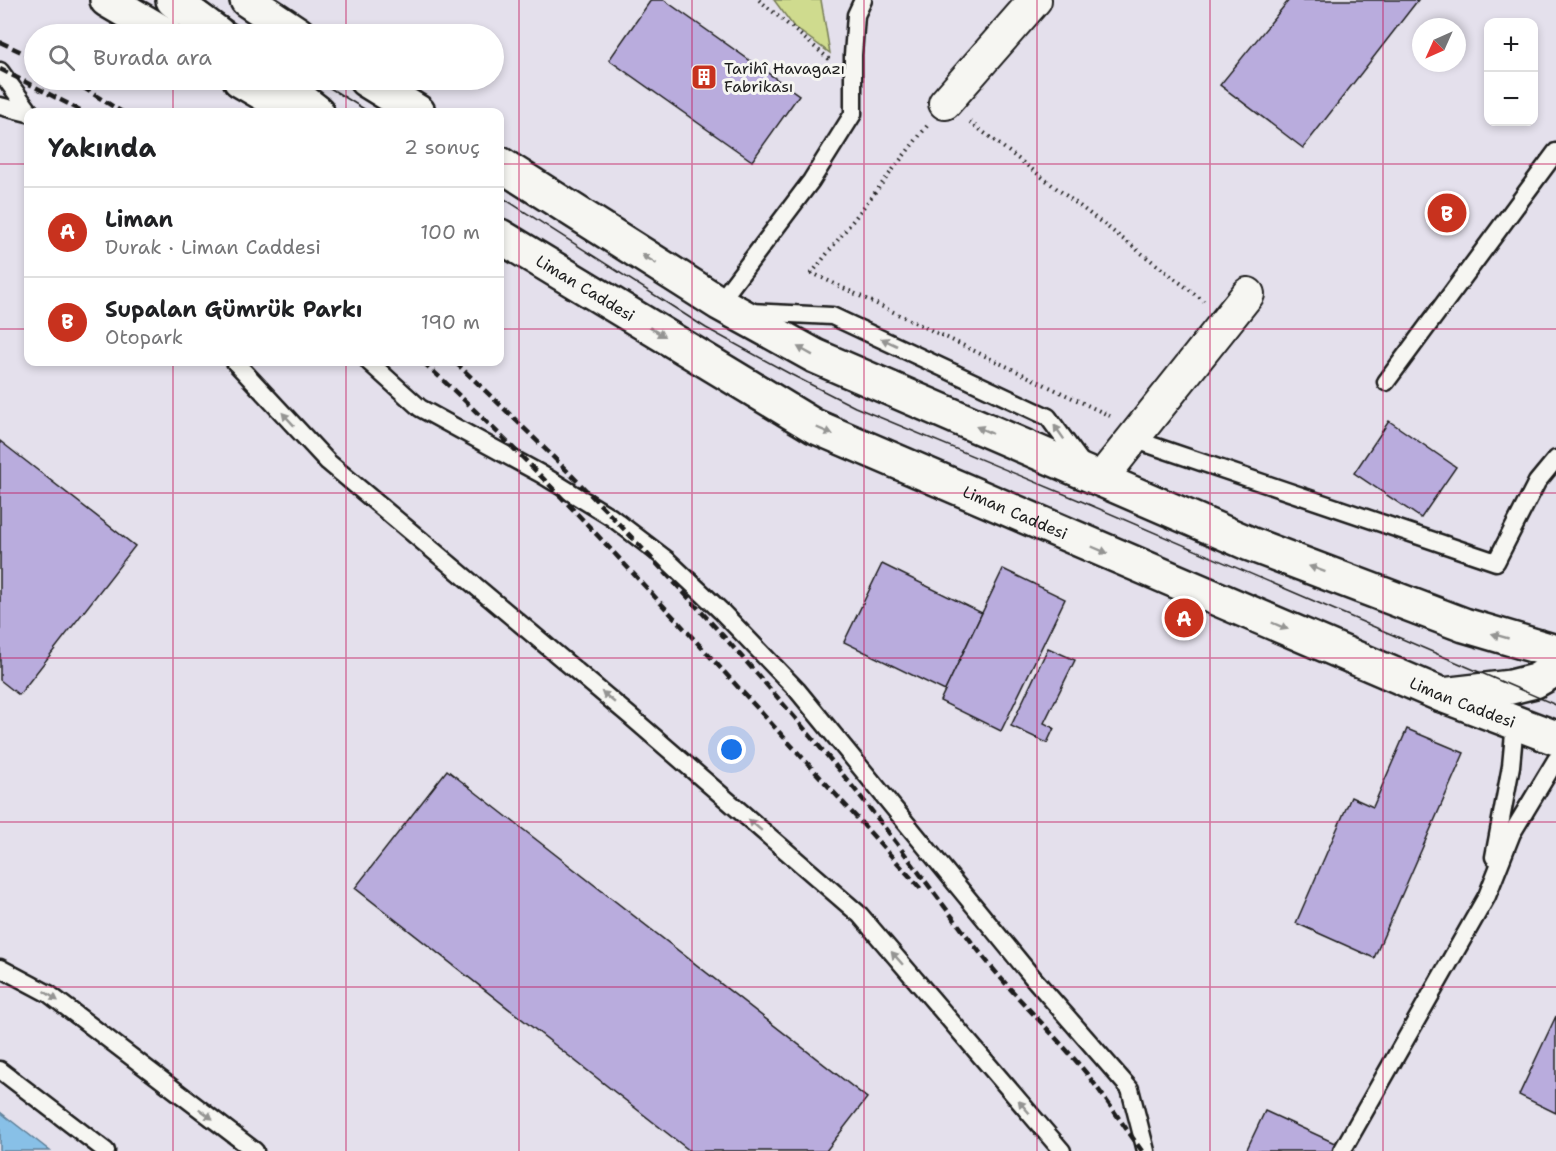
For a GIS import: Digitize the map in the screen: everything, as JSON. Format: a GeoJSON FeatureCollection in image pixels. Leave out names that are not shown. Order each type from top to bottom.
{"type":"FeatureCollection","features":[{"type":"Feature","properties":{"kind":"main road"},"geometry":{"type":"LineString","coordinates":[[107,0],[148,24]]}},
{"type":"Feature","properties":{"kind":"main road"},"geometry":{"type":"LineString","coordinates":[[173,0],[205,24]]}},
{"type":"Feature","properties":{"kind":"main road"},"geometry":{"type":"LineString","coordinates":[[247,0],[283,24]]}},
{"type":"Feature","properties":{"kind":"main road"},"geometry":{"type":"LineString","coordinates":[[257,90],[288,108]]}},
{"type":"Feature","properties":{"kind":"main road"},"geometry":{"type":"LineString","coordinates":[[289,90],[312,108]]}},
{"type":"Feature","properties":{"kind":"main road"},"geometry":{"type":"LineString","coordinates":[[382,90],[412,108]]}},
{"type":"Feature","properties":{"kind":"main road"},"geometry":{"type":"LineString","coordinates":[[504,167],[727,307],[815,356],[1250,544],[1464,625],[1556,652]]}},
{"type":"Feature","properties":{"kind":"main road","name":"Liman Caddesi"},"geometry":{"type":"LineString","coordinates":[[504,238],[814,426],[1442,695],[1556,738]]}},
{"type":"Feature","properties":{"kind":"main road"},"geometry":{"type":"LineString","coordinates":[[1442,695],[1511,687],[1535,681],[1556,669]]}},
{"type":"Feature","properties":{"kind":"street"},"geometry":{"type":"LineString","coordinates":[[945,103],[1035,0]]}},
{"type":"Feature","properties":{"kind":"street"},"geometry":{"type":"LineString","coordinates":[[1098,479],[1123,429],[1248,294]]}},
{"type":"Feature","properties":{"kind":"lane"},"geometry":{"type":"LineString","coordinates":[[863,0],[856,15],[853,114],[727,307],[832,316],[843,321],[1048,417],[1080,462],[1098,479]]}},
{"type":"Feature","properties":{"kind":"lane"},"geometry":{"type":"LineString","coordinates":[[0,71],[26,108]]}},
{"type":"Feature","properties":{"kind":"lane"},"geometry":{"type":"LineString","coordinates":[[0,106],[24,112]]}},
{"type":"Feature","properties":{"kind":"lane"},"geometry":{"type":"LineString","coordinates":[[1386,382],[1556,152]]}},
{"type":"Feature","properties":{"kind":"lane"},"geometry":{"type":"LineString","coordinates":[[240,366],[328,462],[620,708],[860,915],[1062,1151]]}},
{"type":"Feature","properties":{"kind":"lane"},"geometry":{"type":"LineString","coordinates":[[373,366],[420,408],[540,474],[611,517],[666,559],[721,611],[797,690],[1034,979],[1130,1089],[1146,1151]]}},
{"type":"Feature","properties":{"kind":"lane"},"geometry":{"type":"LineString","coordinates":[[1123,429],[1496,562],[1538,482],[1556,459]]}},
{"type":"Feature","properties":{"kind":"lane"},"geometry":{"type":"LineString","coordinates":[[1487,897],[1511,766],[1515,723]]}},
{"type":"Feature","properties":{"kind":"lane"},"geometry":{"type":"LineString","coordinates":[[1341,1151],[1487,897],[1512,833],[1556,760]]}},
{"type":"Feature","properties":{"kind":"lane"},"geometry":{"type":"LineString","coordinates":[[0,968],[49,994],[255,1151]]}},
{"type":"Feature","properties":{"kind":"lane"},"geometry":{"type":"LineString","coordinates":[[0,1070],[106,1151]]}},
{"type":"Feature","properties":{"kind":"path"},"geometry":{"type":"LineString","coordinates":[[759,0],[853,79]]}},
{"type":"Feature","properties":{"kind":"path"},"geometry":{"type":"LineString","coordinates":[[1123,429],[812,273],[945,103],[1205,300],[1198,309]]}},
{"type":"Feature","properties":{"kind":"green space"},"geometry":{"type":"Polygon","coordinates":[[[774,0],[821,0],[830,53],[794,27],[774,0]]]}},
{"type":"Feature","properties":{"kind":"water"},"geometry":{"type":"Polygon","coordinates":[[[0,1112],[50,1151],[0,1151],[0,1112]]]}},
{"type":"Feature","properties":{"kind":"building","name":"Tarihî Havagazı Fabrikası"},"geometry":{"type":"Polygon","coordinates":[[[651,0],[664,0],[799,95],[752,161],[609,60],[651,0]]]}},
{"type":"Feature","properties":{"kind":"building"},"geometry":{"type":"Polygon","coordinates":[[[1289,0],[1418,0],[1303,148],[1220,85],[1289,0]]]}},
{"type":"Feature","properties":{"kind":"building"},"geometry":{"type":"Polygon","coordinates":[[[1389,421],[1456,467],[1421,518],[1354,473],[1389,421]]]}},
{"type":"Feature","properties":{"kind":"building"},"geometry":{"type":"Polygon","coordinates":[[[0,441],[135,546],[19,695],[0,680],[0,441]]]}},
{"type":"Feature","properties":{"kind":"building"},"geometry":{"type":"Polygon","coordinates":[[[882,564],[982,613],[945,691],[844,642],[882,564]]]}},
{"type":"Feature","properties":{"kind":"building"},"geometry":{"type":"Polygon","coordinates":[[[1003,569],[1065,599],[1001,731],[940,701],[1003,569]]]}},
{"type":"Feature","properties":{"kind":"building"},"geometry":{"type":"Polygon","coordinates":[[[1048,648],[1075,660],[1044,723],[1054,728],[1047,743],[1011,726],[1048,648]]]}},
{"type":"Feature","properties":{"kind":"building"},"geometry":{"type":"Polygon","coordinates":[[[1407,729],[1464,753],[1374,958],[1296,923],[1351,797],[1373,807],[1407,729]]]}},
{"type":"Feature","properties":{"kind":"building"},"geometry":{"type":"Polygon","coordinates":[[[447,770],[867,1098],[826,1151],[690,1151],[355,888],[447,770]]]}},
{"type":"Feature","properties":{"kind":"building"},"geometry":{"type":"Polygon","coordinates":[[[1556,1016],[1556,1113],[1519,1095],[1556,1016]]]}},
{"type":"Feature","properties":{"kind":"building"},"geometry":{"type":"Polygon","coordinates":[[[1265,1111],[1352,1151],[1246,1151],[1265,1111]]]}},
{"type":"Feature","properties":{"kind":"tram line"},"geometry":{"type":"LineString","coordinates":[[201,0],[236,24]]}},
{"type":"Feature","properties":{"kind":"tram line"},"geometry":{"type":"LineString","coordinates":[[333,90],[362,108]]}},
{"type":"Feature","properties":{"kind":"tram line"},"geometry":{"type":"LineString","coordinates":[[504,199],[706,328],[855,407],[1081,501],[1556,705]]}},
{"type":"Feature","properties":{"kind":"railway"},"geometry":{"type":"LineString","coordinates":[[0,42],[24,53]]}},
{"type":"Feature","properties":{"kind":"railway"},"geometry":{"type":"LineString","coordinates":[[0,69],[24,81]]}},
{"type":"Feature","properties":{"kind":"railway"},"geometry":{"type":"LineString","coordinates":[[41,90],[76,108]]}},
{"type":"Feature","properties":{"kind":"railway"},"geometry":{"type":"LineString","coordinates":[[87,90],[116,108]]}},
{"type":"Feature","properties":{"kind":"railway"},"geometry":{"type":"LineString","coordinates":[[427,366],[513,448],[599,537],[921,889]]}},
{"type":"Feature","properties":{"kind":"railway"},"geometry":{"type":"LineString","coordinates":[[459,366],[645,551],[781,701],[866,804],[989,964],[1087,1074],[1142,1151]]}},
{"type":"Feature","properties":{"kind":"place","name":"Tarihî Havagazı Fabrikası"},"geometry":{"type":"Point","coordinates":[704,77]}},
{"type":"Feature","properties":{"kind":"place","name":"Supalan Gümrük Parkı"},"geometry":{"type":"Point","coordinates":[1447,213]}},
{"type":"Feature","properties":{"kind":"place","name":"Liman"},"geometry":{"type":"Point","coordinates":[1184,618]}}]}
